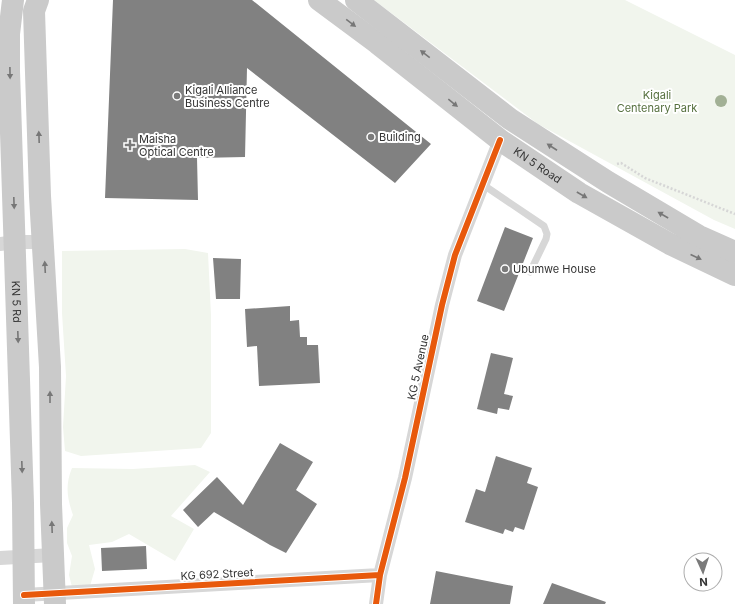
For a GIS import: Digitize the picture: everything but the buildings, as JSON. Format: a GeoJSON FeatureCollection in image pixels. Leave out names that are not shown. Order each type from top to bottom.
{"type":"FeatureCollection","features":[{"type":"Feature","properties":{"kind":"main road","name":"KN 5 Rd"},"geometry":{"type":"LineString","coordinates":[[13,0],[9,34],[8,243],[24,599]]}},
{"type":"Feature","properties":{"kind":"main road"},"geometry":{"type":"LineString","coordinates":[[38,0],[34,11],[43,242],[50,367],[51,504],[54,599]]}},
{"type":"Feature","properties":{"kind":"main road","name":"KN 5 Road"},"geometry":{"type":"LineString","coordinates":[[320,0],[500,140],[579,193],[670,244],[735,275]]}},
{"type":"Feature","properties":{"kind":"main road"},"geometry":{"type":"LineString","coordinates":[[356,0],[510,119],[590,171],[699,236],[735,252]]}},
{"type":"Feature","properties":{"kind":"street","name":"KG 5 Avenue"},"geometry":{"type":"LineString","coordinates":[[376,604],[380,575],[405,478],[442,305],[455,255],[500,140]]}},
{"type":"Feature","properties":{"kind":"street"},"geometry":{"type":"LineString","coordinates":[[8,243],[43,242]]}},
{"type":"Feature","properties":{"kind":"street"},"geometry":{"type":"LineString","coordinates":[[0,558],[53,555]]}},
{"type":"Feature","properties":{"kind":"street","name":"KG 692 Street"},"geometry":{"type":"LineString","coordinates":[[24,599],[54,599],[380,575]]}},
{"type":"Feature","properties":{"kind":"lane"},"geometry":{"type":"LineString","coordinates":[[482,184],[544,226],[546,239],[530,272]]}},
{"type":"Feature","properties":{"kind":"path"},"geometry":{"type":"LineString","coordinates":[[590,171],[621,163],[645,178],[735,214]]}},
{"type":"Feature","properties":{"kind":"green space","name":"Kigali Centenary Park"},"geometry":{"type":"Polygon","coordinates":[[[374,0],[625,0],[735,55],[735,229],[714,220],[538,124],[374,0]]]}},
{"type":"Feature","properties":{"kind":"green space"},"geometry":{"type":"Polygon","coordinates":[[[185,249],[208,253],[211,315],[211,433],[201,448],[81,456],[65,451],[63,427],[66,376],[62,313],[62,251],[185,249]]]}},
{"type":"Feature","properties":{"kind":"green space"},"geometry":{"type":"Polygon","coordinates":[[[195,465],[210,472],[171,516],[194,529],[175,561],[129,534],[112,542],[89,545],[95,569],[90,586],[72,587],[69,575],[72,556],[67,543],[67,528],[73,515],[69,503],[68,492],[68,480],[72,468],[133,469],[195,465]]]}},
{"type":"Feature","properties":{"kind":"cycle path"},"geometry":{"type":"LineString","coordinates":[[376,604],[380,575],[405,478],[442,305],[455,255],[500,140]]}},
{"type":"Feature","properties":{"kind":"cycle path"},"geometry":{"type":"LineString","coordinates":[[24,595],[380,575]]}},
{"type":"Feature","properties":{"kind":"place","name":"Kigali Alliance Business Centre"},"geometry":{"type":"Point","coordinates":[177,96]}},
{"type":"Feature","properties":{"kind":"place","name":"Building"},"geometry":{"type":"Point","coordinates":[371,137]}},
{"type":"Feature","properties":{"kind":"place","name":"Maisha Optical Centre"},"geometry":{"type":"Point","coordinates":[130,145]}},
{"type":"Feature","properties":{"kind":"place","name":"Ubumwe House"},"geometry":{"type":"Point","coordinates":[505,269]}}]}
